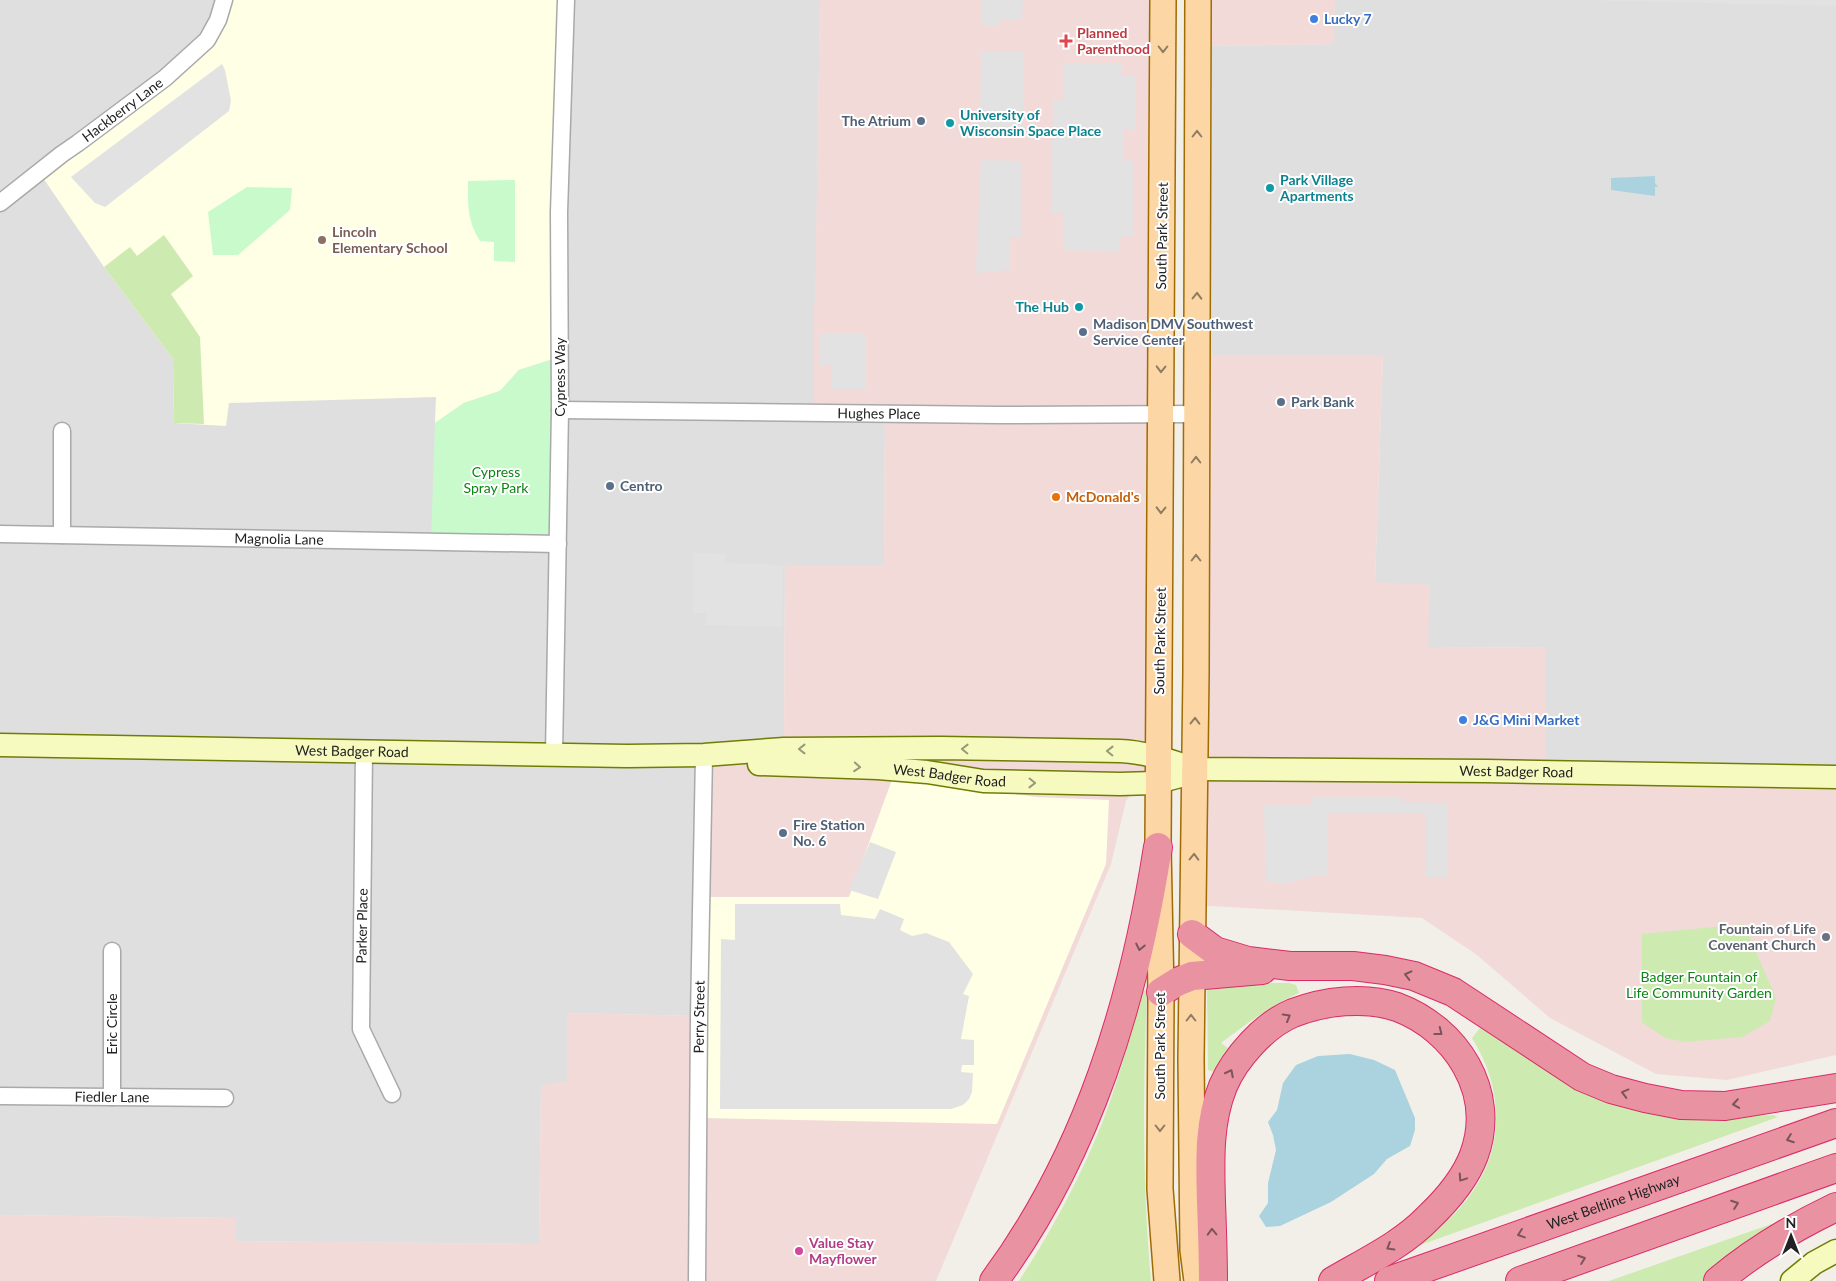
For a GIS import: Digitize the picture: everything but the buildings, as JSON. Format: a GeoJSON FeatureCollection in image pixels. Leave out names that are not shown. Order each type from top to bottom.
{"type":"FeatureCollection","features":[{"type":"Feature","properties":{"kind":"highway"},"geometry":{"type":"LineString","coordinates":[[994,1281],[1014,1254],[1050,1193],[1072,1150],[1098,1087],[1120,1025],[1130,986],[1149,905],[1158,847]]}},
{"type":"Feature","properties":{"kind":"highway"},"geometry":{"type":"LineString","coordinates":[[1192,934],[1215,951],[1248,961],[1290,966],[1352,966],[1414,976],[1453,992],[1582,1077],[1611,1089],[1645,1098],[1681,1106],[1725,1106],[1836,1088]]}},
{"type":"Feature","properties":{"kind":"highway"},"geometry":{"type":"LineString","coordinates":[[1161,992],[1177,982],[1192,976],[1290,966]]}},
{"type":"Feature","properties":{"kind":"highway"},"geometry":{"type":"LineString","coordinates":[[982,1281],[1050,1162],[1073,1112],[1107,1025],[1130,986]]}},
{"type":"Feature","properties":{"kind":"highway"},"geometry":{"type":"LineString","coordinates":[[1214,1281],[1210,1166],[1213,1119],[1223,1086],[1234,1064],[1264,1032],[1292,1014],[1327,1004],[1362,1001],[1396,1007],[1412,1014],[1440,1032],[1452,1043],[1469,1069],[1476,1087],[1480,1114],[1479,1133],[1474,1153],[1465,1174],[1429,1218],[1405,1238],[1333,1281]]}},
{"type":"Feature","properties":{"kind":"highway","name":"West Beltline Highway"},"geometry":{"type":"LineString","coordinates":[[1389,1281],[1836,1123]]}},
{"type":"Feature","properties":{"kind":"highway"},"geometry":{"type":"LineString","coordinates":[[1520,1281],[1836,1168]]}},
{"type":"Feature","properties":{"kind":"highway"},"geometry":{"type":"LineString","coordinates":[[1718,1281],[1797,1226],[1836,1207]]}},
{"type":"Feature","properties":{"kind":"main road","name":"South Park Street"},"geometry":{"type":"LineString","coordinates":[[1163,0],[1158,847],[1161,992],[1160,1189],[1167,1281]]}},
{"type":"Feature","properties":{"kind":"main road"},"geometry":{"type":"LineString","coordinates":[[1197,1281],[1193,1250],[1192,934],[1195,769],[1198,0]]}},
{"type":"Feature","properties":{"kind":"street","name":"Hackberry Lane"},"geometry":{"type":"LineString","coordinates":[[0,203],[62,154],[165,78],[207,40],[218,20],[224,0]]}},
{"type":"Feature","properties":{"kind":"street","name":"Cypress Way"},"geometry":{"type":"LineString","coordinates":[[554,754],[560,410],[559,212],[566,0]]}},
{"type":"Feature","properties":{"kind":"street","name":"Hughes Place"},"geometry":{"type":"LineString","coordinates":[[560,410],[999,415],[1197,414]]}},
{"type":"Feature","properties":{"kind":"street"},"geometry":{"type":"LineString","coordinates":[[62,432],[62,535]]}},
{"type":"Feature","properties":{"kind":"street","name":"Magnolia Lane"},"geometry":{"type":"LineString","coordinates":[[0,534],[558,544]]}},
{"type":"Feature","properties":{"kind":"street","name":"West Badger Road"},"geometry":{"type":"LineString","coordinates":[[0,746],[627,756],[704,755],[770,749],[940,748],[1135,752],[1195,769],[1836,777]]}},
{"type":"Feature","properties":{"kind":"street","name":"Parker Place"},"geometry":{"type":"LineString","coordinates":[[364,751],[361,1030],[392,1094]]}},
{"type":"Feature","properties":{"kind":"street","name":"West Badger Road"},"geometry":{"type":"LineString","coordinates":[[704,755],[750,763],[878,768],[927,772],[984,781],[1146,784],[1184,775],[1195,769]]}},
{"type":"Feature","properties":{"kind":"street","name":"Perry Street"},"geometry":{"type":"LineString","coordinates":[[697,1281],[699,1016],[704,755]]}},
{"type":"Feature","properties":{"kind":"street","name":"Eric Circle"},"geometry":{"type":"LineString","coordinates":[[112,951],[112,1097]]}},
{"type":"Feature","properties":{"kind":"street","name":"Fiedler Lane"},"geometry":{"type":"LineString","coordinates":[[0,1096],[224,1098]]}},
{"type":"Feature","properties":{"kind":"street"},"geometry":{"type":"LineString","coordinates":[[1792,1281],[1814,1263],[1836,1251]]}},
{"type":"Feature","properties":{"kind":"shaded area"},"geometry":{"type":"Polygon","coordinates":[[[0,0],[820,0],[814,413],[885,414],[884,565],[785,565],[784,749],[699,1016],[567,1013],[567,1082],[541,1086],[539,1244],[235,1241],[235,1218],[0,1215],[0,0]]]}},
{"type":"Feature","properties":{"kind":"shaded area","name":"Lincoln Elementary School"},"geometry":{"type":"Polygon","coordinates":[[[224,0],[566,0],[560,357],[519,370],[500,391],[464,403],[435,423],[436,397],[229,403],[226,426],[174,423],[173,359],[104,267],[39,172],[207,40],[224,0]]]}},
{"type":"Feature","properties":{"kind":"shaded area"},"geometry":{"type":"Polygon","coordinates":[[[820,0],[1163,0],[1158,757],[1126,801],[1111,864],[936,1281],[0,1281],[0,1215],[235,1218],[236,1241],[539,1244],[541,1085],[567,1081],[567,1013],[699,1016],[704,755],[784,748],[785,565],[884,565],[885,414],[814,413],[814,302],[820,0]]]}},
{"type":"Feature","properties":{"kind":"shaded area"},"geometry":{"type":"Polygon","coordinates":[[[982,0],[1023,0],[1022,19],[999,19],[999,26],[981,25],[982,0]]]}},
{"type":"Feature","properties":{"kind":"shaded area"},"geometry":{"type":"Polygon","coordinates":[[[1198,0],[1335,0],[1334,44],[1197,46],[1198,0]]]}},
{"type":"Feature","properties":{"kind":"shaded area"},"geometry":{"type":"Polygon","coordinates":[[[1335,0],[1836,0],[1836,777],[1545,772],[1545,647],[1427,648],[1375,582],[1383,355],[1197,355],[1197,46],[1333,44],[1335,0]]]}},
{"type":"Feature","properties":{"kind":"shaded area"},"geometry":{"type":"Polygon","coordinates":[[[1583,0],[1836,0],[1836,6],[1583,0]]]}},
{"type":"Feature","properties":{"kind":"shaded area"},"geometry":{"type":"Polygon","coordinates":[[[981,52],[1023,52],[1023,129],[980,131],[981,52]]]}},
{"type":"Feature","properties":{"kind":"shaded area"},"geometry":{"type":"Polygon","coordinates":[[[1063,63],[1122,63],[1122,75],[1136,75],[1135,129],[1123,130],[1123,160],[1134,161],[1133,236],[1120,237],[1120,251],[1063,250],[1063,213],[1051,213],[1053,99],[1063,99],[1063,63]]]}},
{"type":"Feature","properties":{"kind":"shaded area"},"geometry":{"type":"Polygon","coordinates":[[[222,64],[231,101],[229,111],[105,207],[95,203],[71,177],[222,64]]]}},
{"type":"Feature","properties":{"kind":"shaded area"},"geometry":{"type":"Polygon","coordinates":[[[981,160],[1022,161],[1021,238],[1009,238],[1009,270],[976,273],[981,160]]]}},
{"type":"Feature","properties":{"kind":"shaded area"},"geometry":{"type":"Polygon","coordinates":[[[820,334],[866,334],[866,390],[832,390],[832,366],[820,366],[820,334]]]}},
{"type":"Feature","properties":{"kind":"shaded area"},"geometry":{"type":"Polygon","coordinates":[[[1197,355],[1383,355],[1375,582],[1430,585],[1428,648],[1545,647],[1545,772],[1836,777],[1836,1055],[1727,1080],[1656,1074],[1550,1018],[1477,955],[1422,918],[1193,905],[1197,355]]]}},
{"type":"Feature","properties":{"kind":"shaded area"},"geometry":{"type":"Polygon","coordinates":[[[694,553],[725,554],[725,563],[783,565],[782,627],[706,625],[706,613],[693,613],[694,553]]]}},
{"type":"Feature","properties":{"kind":"shaded area"},"geometry":{"type":"Polygon","coordinates":[[[893,777],[1036,797],[1109,800],[1106,864],[997,1124],[702,1118],[710,897],[849,897],[893,777]]]}},
{"type":"Feature","properties":{"kind":"shaded area"},"geometry":{"type":"Polygon","coordinates":[[[1312,797],[1401,798],[1401,802],[1448,803],[1448,877],[1426,877],[1426,814],[1328,813],[1327,876],[1314,876],[1284,884],[1266,881],[1264,805],[1312,805],[1312,797]]]}},
{"type":"Feature","properties":{"kind":"shaded area"},"geometry":{"type":"Polygon","coordinates":[[[870,842],[896,852],[878,899],[849,890],[870,842]]]}},
{"type":"Feature","properties":{"kind":"shaded area"},"geometry":{"type":"Polygon","coordinates":[[[735,904],[840,904],[841,915],[875,919],[880,909],[904,919],[900,930],[912,936],[926,933],[949,942],[973,974],[963,994],[969,996],[961,1039],[974,1040],[974,1065],[962,1065],[961,1072],[973,1073],[972,1092],[969,1099],[963,1105],[951,1109],[720,1109],[721,939],[735,940],[735,904]]]}},
{"type":"Feature","properties":{"kind":"green space"},"geometry":{"type":"Polygon","coordinates":[[[515,180],[515,262],[494,261],[494,242],[480,241],[470,219],[468,181],[515,180]]]}},
{"type":"Feature","properties":{"kind":"green space"},"geometry":{"type":"Polygon","coordinates":[[[247,187],[292,188],[290,210],[238,255],[213,255],[208,212],[247,187]]]}},
{"type":"Feature","properties":{"kind":"green space"},"geometry":{"type":"Polygon","coordinates":[[[164,235],[193,276],[171,294],[200,337],[204,424],[174,423],[173,359],[104,267],[130,247],[137,256],[164,235]]]}},
{"type":"Feature","properties":{"kind":"green space","name":"Cypress Spray Park"},"geometry":{"type":"Polygon","coordinates":[[[560,357],[558,544],[431,542],[435,423],[464,403],[500,391],[519,370],[560,357]]]}},
{"type":"Feature","properties":{"kind":"green space","name":"Badger Fountain of Life Community Garden"},"geometry":{"type":"Polygon","coordinates":[[[1744,924],[1776,998],[1770,1021],[1742,1037],[1685,1042],[1665,1038],[1642,1022],[1642,934],[1744,924]]]}},
{"type":"Feature","properties":{"kind":"green space"},"geometry":{"type":"Polygon","coordinates":[[[1225,983],[1289,983],[1296,985],[1299,993],[1249,1022],[1221,1043],[1228,1048],[1215,1072],[1208,1070],[1207,991],[1209,986],[1225,983]]]}},
{"type":"Feature","properties":{"kind":"green space"},"geometry":{"type":"Polygon","coordinates":[[[1143,990],[1147,990],[1144,1136],[1151,1281],[1019,1281],[1066,1202],[1104,1118],[1143,990]]]}},
{"type":"Feature","properties":{"kind":"green space"},"geometry":{"type":"Polygon","coordinates":[[[1480,1028],[1575,1087],[1719,1117],[1773,1115],[1778,1117],[1412,1248],[1460,1208],[1475,1189],[1486,1168],[1493,1147],[1496,1125],[1491,1081],[1483,1059],[1472,1038],[1480,1028]]]}},
{"type":"Feature","properties":{"kind":"green space"},"geometry":{"type":"Polygon","coordinates":[[[1794,1216],[1702,1281],[1609,1281],[1794,1216]]]}},
{"type":"Feature","properties":{"kind":"water"},"geometry":{"type":"Polygon","coordinates":[[[1655,176],[1655,183],[1658,187],[1655,187],[1655,196],[1611,190],[1611,178],[1655,176]]]}},
{"type":"Feature","properties":{"kind":"water"},"geometry":{"type":"Polygon","coordinates":[[[1350,1054],[1374,1060],[1395,1070],[1415,1118],[1415,1130],[1410,1146],[1387,1159],[1374,1174],[1331,1202],[1280,1226],[1266,1227],[1259,1216],[1268,1203],[1268,1183],[1276,1150],[1268,1122],[1277,1110],[1283,1083],[1296,1065],[1318,1056],[1350,1054]]]}},
{"type":"Feature","properties":{"kind":"place","name":"Lucky 7"},"geometry":{"type":"Point","coordinates":[1314,19]}},
{"type":"Feature","properties":{"kind":"place","name":"Planned Parenthood"},"geometry":{"type":"Point","coordinates":[1066,41]}},
{"type":"Feature","properties":{"kind":"place","name":"The Atrium"},"geometry":{"type":"Point","coordinates":[921,121]}},
{"type":"Feature","properties":{"kind":"place","name":"University of Wisconsin Space Place"},"geometry":{"type":"Point","coordinates":[950,123]}},
{"type":"Feature","properties":{"kind":"place","name":"Park Village Apartments"},"geometry":{"type":"Point","coordinates":[1270,188]}},
{"type":"Feature","properties":{"kind":"place","name":"Lincoln Elementary School"},"geometry":{"type":"Point","coordinates":[322,240]}},
{"type":"Feature","properties":{"kind":"place","name":"The Hub"},"geometry":{"type":"Point","coordinates":[1079,307]}},
{"type":"Feature","properties":{"kind":"place","name":"Madison DMV Southwest Service Center"},"geometry":{"type":"Point","coordinates":[1083,332]}},
{"type":"Feature","properties":{"kind":"place","name":"Park Bank"},"geometry":{"type":"Point","coordinates":[1281,402]}},
{"type":"Feature","properties":{"kind":"place","name":"Centro"},"geometry":{"type":"Point","coordinates":[610,486]}},
{"type":"Feature","properties":{"kind":"place","name":"McDonald's"},"geometry":{"type":"Point","coordinates":[1056,497]}},
{"type":"Feature","properties":{"kind":"place","name":"J&G Mini Market"},"geometry":{"type":"Point","coordinates":[1463,720]}},
{"type":"Feature","properties":{"kind":"place","name":"Fire Station No. 6"},"geometry":{"type":"Point","coordinates":[783,833]}},
{"type":"Feature","properties":{"kind":"place","name":"Fountain of Life Covenant Church"},"geometry":{"type":"Point","coordinates":[1826,937]}},
{"type":"Feature","properties":{"kind":"place","name":"Value Stay Mayflower"},"geometry":{"type":"Point","coordinates":[799,1251]}}]}
